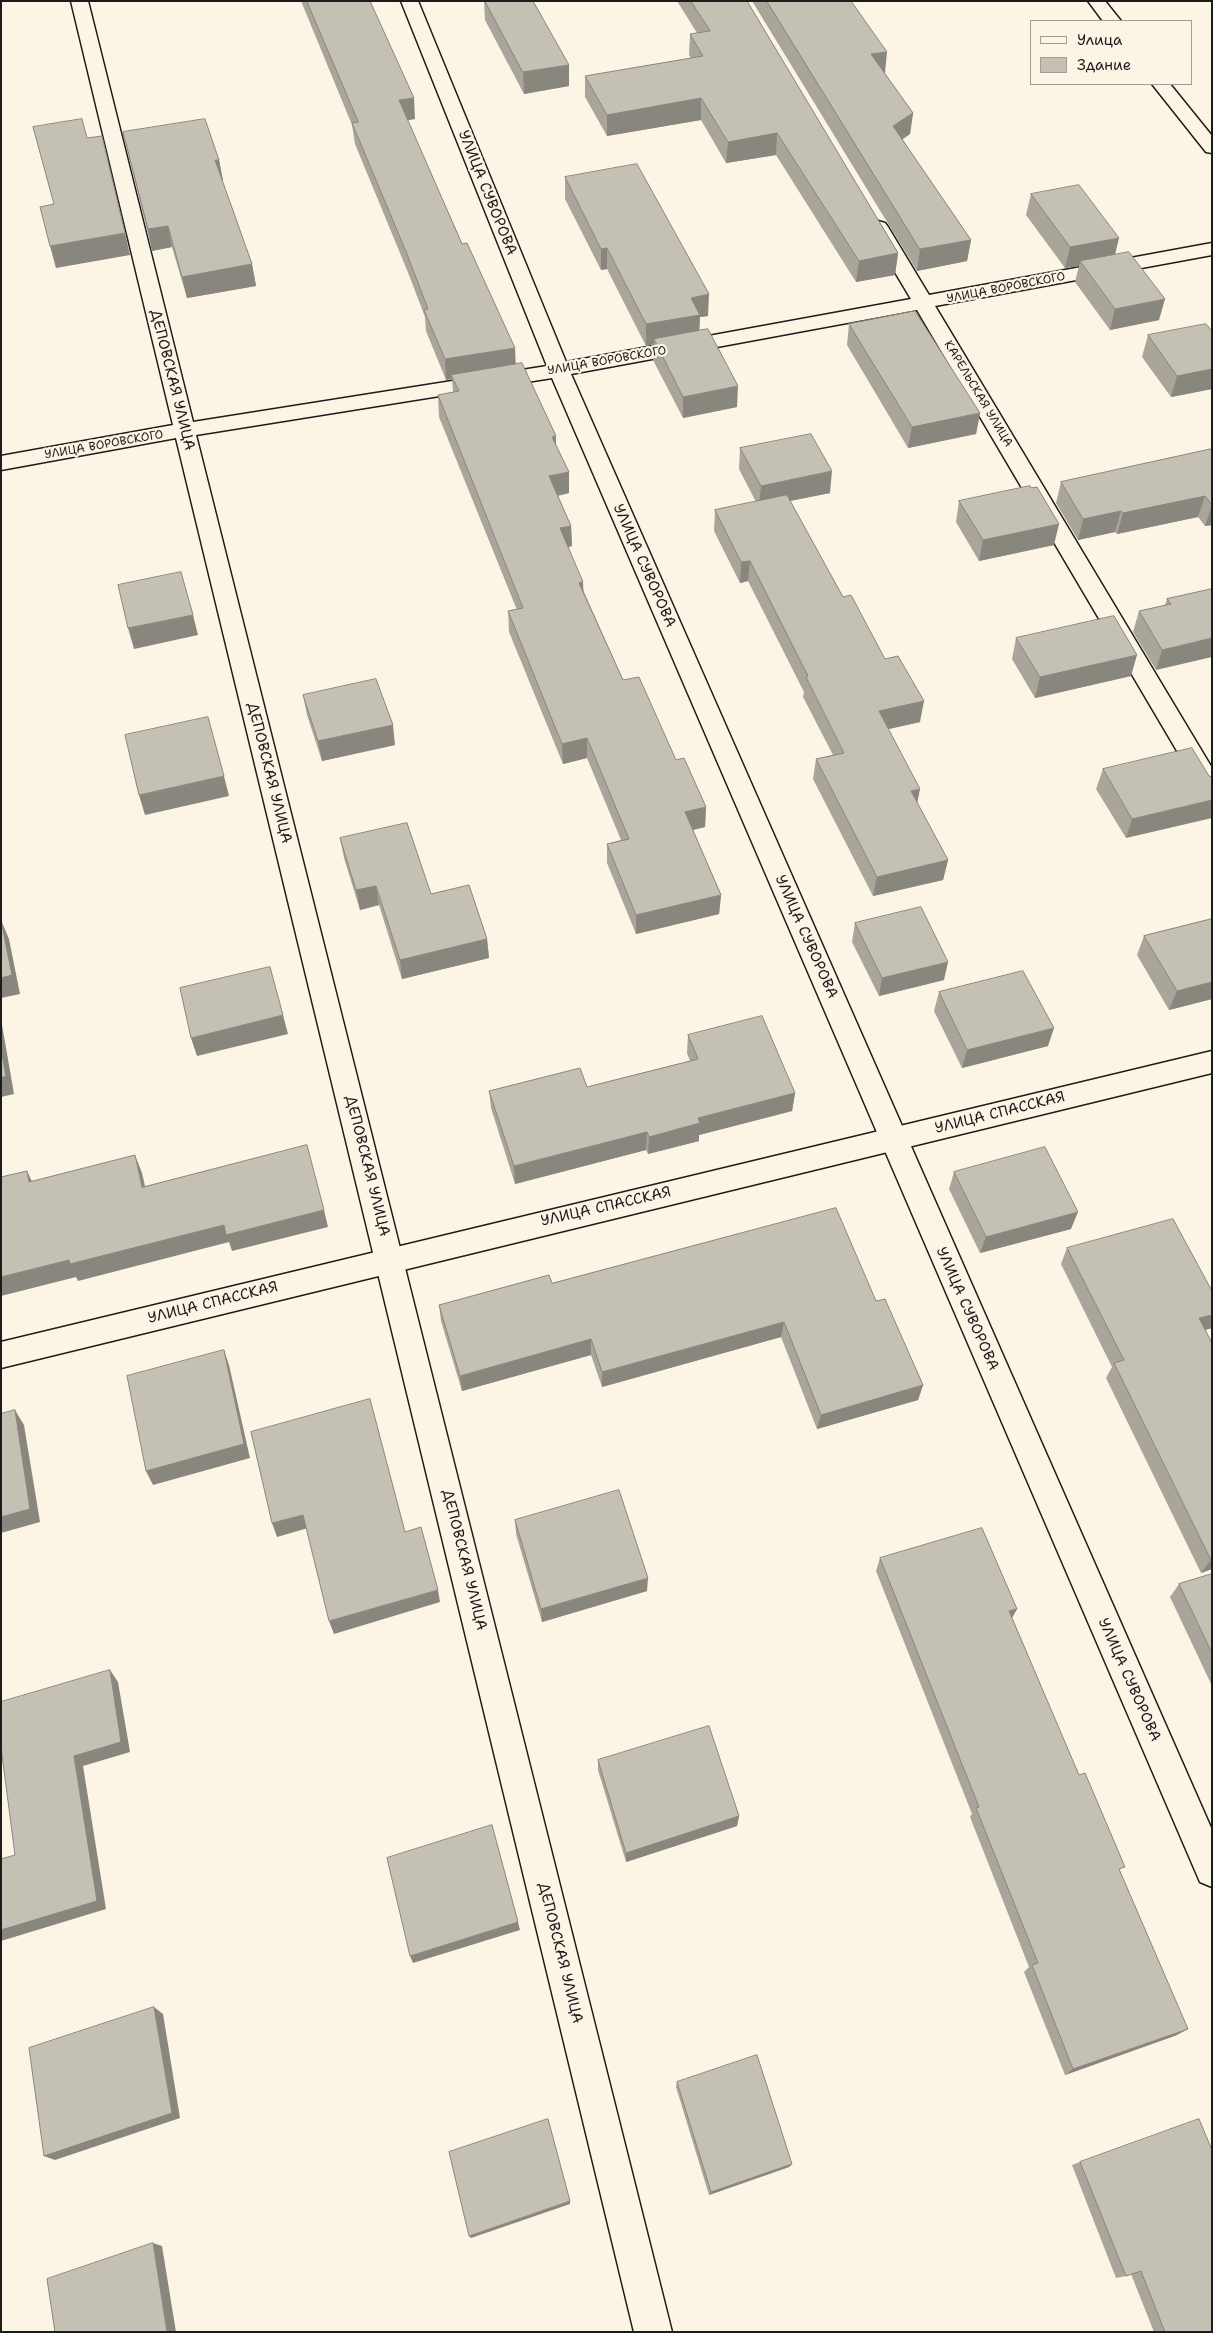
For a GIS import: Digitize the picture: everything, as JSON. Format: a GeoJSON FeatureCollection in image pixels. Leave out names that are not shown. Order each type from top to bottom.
{"type":"FeatureCollection","features":[{"type":"Feature","properties":{"kind":"street","name":"ДЕПОВСКАЯ УЛИЦА"},"geometry":{"type":"LineString","coordinates":[[79,1],[653,2332]]}},
{"type":"Feature","properties":{"kind":"street","name":"УЛИЦА СУВОРОВА"},"geometry":{"type":"LineString","coordinates":[[409,1],[559,370],[1212,1870]]}},
{"type":"Feature","properties":{"kind":"street"},"geometry":{"type":"LineString","coordinates":[[1096,1],[1111,20]]}},
{"type":"Feature","properties":{"kind":"street"},"geometry":{"type":"LineString","coordinates":[[1162,85],[1212,148]]}},
{"type":"Feature","properties":{"kind":"street","name":"КАРЕЛЬСКАЯ УЛИЦА"},"geometry":{"type":"LineString","coordinates":[[868,211],[1212,789]]}},
{"type":"Feature","properties":{"kind":"street","name":"УЛИЦА ВОРОВСКОГО"},"geometry":{"type":"LineString","coordinates":[[1,463],[184,430],[559,370],[925,304],[1212,249]]}},
{"type":"Feature","properties":{"kind":"street","name":"УЛИЦА СПАССКАЯ"},"geometry":{"type":"LineString","coordinates":[[1,1355],[390,1259],[1212,1062]]}},
{"type":"Feature","properties":{"kind":"building"},"geometry":{"type":"Polygon","coordinates":[[[307,1],[370,1],[414,98],[399,100],[462,244],[467,243],[515,348],[445,359],[424,310],[428,309],[407,254],[352,123],[358,122],[307,1]]]}},
{"type":"Feature","properties":{"kind":"building"},"geometry":{"type":"Polygon","coordinates":[[[485,1],[533,1],[569,65],[523,72],[485,1]]]}},
{"type":"Feature","properties":{"kind":"building"},"geometry":{"type":"Polygon","coordinates":[[[691,1],[747,1],[898,253],[859,261],[777,133],[728,142],[701,98],[607,115],[585,76],[703,56],[690,34],[710,31],[691,1]]]}},
{"type":"Feature","properties":{"kind":"building"},"geometry":{"type":"Polygon","coordinates":[[[767,1],[851,1],[887,52],[871,54],[913,113],[893,126],[971,240],[920,249],[767,1]]]}},
{"type":"Feature","properties":{"kind":"building"},"geometry":{"type":"Polygon","coordinates":[[[82,119],[87,138],[102,136],[125,233],[50,246],[40,207],[54,204],[33,127],[82,119]]]}},
{"type":"Feature","properties":{"kind":"building"},"geometry":{"type":"Polygon","coordinates":[[[205,119],[219,160],[215,160],[252,264],[182,277],[168,226],[148,229],[123,132],[205,119]]]}},
{"type":"Feature","properties":{"kind":"building"},"geometry":{"type":"Polygon","coordinates":[[[637,164],[709,294],[691,298],[700,315],[646,324],[607,248],[601,249],[565,177],[637,164]]]}},
{"type":"Feature","properties":{"kind":"building"},"geometry":{"type":"Polygon","coordinates":[[[1079,185],[1119,238],[1070,247],[1031,194],[1079,185]]]}},
{"type":"Feature","properties":{"kind":"building"},"geometry":{"type":"Polygon","coordinates":[[[1129,252],[1165,299],[1115,309],[1080,261],[1129,252]]]}},
{"type":"Feature","properties":{"kind":"building"},"geometry":{"type":"Polygon","coordinates":[[[915,311],[980,413],[912,427],[849,324],[915,311]]]}},
{"type":"Feature","properties":{"kind":"building"},"geometry":{"type":"Polygon","coordinates":[[[1206,324],[1212,331],[1212,369],[1177,376],[1148,335],[1206,324]]]}},
{"type":"Feature","properties":{"kind":"building"},"geometry":{"type":"Polygon","coordinates":[[[708,329],[738,386],[683,397],[654,339],[708,329]]]}},
{"type":"Feature","properties":{"kind":"building"},"geometry":{"type":"Polygon","coordinates":[[[522,363],[556,436],[552,437],[569,472],[549,476],[571,526],[560,528],[583,582],[579,583],[623,680],[639,677],[676,760],[684,758],[706,807],[685,812],[721,895],[636,915],[607,844],[629,839],[587,738],[562,744],[508,611],[523,608],[438,395],[459,391],[451,375],[522,363]]]}},
{"type":"Feature","properties":{"kind":"building"},"geometry":{"type":"Polygon","coordinates":[[[811,434],[832,471],[761,486],[740,448],[811,434]]]}},
{"type":"Feature","properties":{"kind":"building"},"geometry":{"type":"Polygon","coordinates":[[[1212,449],[1212,505],[1205,496],[1123,513],[1121,511],[1083,519],[1061,482],[1212,449]]]}},
{"type":"Feature","properties":{"kind":"building"},"geometry":{"type":"Polygon","coordinates":[[[1030,486],[1031,488],[1037,487],[1059,524],[983,540],[959,501],[1030,486]]]}},
{"type":"Feature","properties":{"kind":"building"},"geometry":{"type":"Polygon","coordinates":[[[787,495],[843,597],[851,595],[885,659],[898,656],[924,701],[879,711],[920,789],[911,791],[948,860],[877,877],[816,759],[844,753],[806,677],[808,676],[750,561],[741,562],[715,510],[787,495]]]}},
{"type":"Feature","properties":{"kind":"building"},"geometry":{"type":"Polygon","coordinates":[[[181,572],[193,615],[128,628],[118,585],[181,572]]]}},
{"type":"Feature","properties":{"kind":"building"},"geometry":{"type":"Polygon","coordinates":[[[1212,589],[1212,638],[1162,650],[1139,611],[1171,604],[1167,599],[1212,589]]]}},
{"type":"Feature","properties":{"kind":"building"},"geometry":{"type":"Polygon","coordinates":[[[1114,616],[1137,655],[1040,677],[1016,638],[1114,616]]]}},
{"type":"Feature","properties":{"kind":"building"},"geometry":{"type":"Polygon","coordinates":[[[376,679],[393,725],[318,741],[303,695],[376,679]]]}},
{"type":"Feature","properties":{"kind":"building"},"geometry":{"type":"Polygon","coordinates":[[[208,717],[224,776],[139,795],[125,735],[208,717]]]}},
{"type":"Feature","properties":{"kind":"building"},"geometry":{"type":"Polygon","coordinates":[[[1192,748],[1209,776],[1212,777],[1212,800],[1132,819],[1103,769],[1192,748]]]}},
{"type":"Feature","properties":{"kind":"building"},"geometry":{"type":"Polygon","coordinates":[[[407,823],[431,894],[469,885],[487,939],[400,960],[376,886],[356,890],[340,838],[407,823]]]}},
{"type":"Feature","properties":{"kind":"building"},"geometry":{"type":"Polygon","coordinates":[[[921,907],[948,962],[882,978],[855,923],[921,907]]]}},
{"type":"Feature","properties":{"kind":"building"},"geometry":{"type":"Polygon","coordinates":[[[1212,919],[1212,982],[1177,991],[1144,936],[1212,919]]]}},
{"type":"Feature","properties":{"kind":"building"},"geometry":{"type":"Polygon","coordinates":[[[1,920],[12,975],[1,978],[1,920]]]}},
{"type":"Feature","properties":{"kind":"building"},"geometry":{"type":"Polygon","coordinates":[[[270,967],[283,1015],[191,1038],[180,988],[270,967]]]}},
{"type":"Feature","properties":{"kind":"building"},"geometry":{"type":"Polygon","coordinates":[[[1023,971],[1054,1028],[967,1050],[939,992],[1023,971]]]}},
{"type":"Feature","properties":{"kind":"building"},"geometry":{"type":"Polygon","coordinates":[[[762,1016],[795,1093],[698,1118],[700,1123],[649,1137],[647,1132],[514,1166],[489,1091],[580,1068],[587,1087],[698,1059],[688,1035],[762,1016]]]}},
{"type":"Feature","properties":{"kind":"building"},"geometry":{"type":"Polygon","coordinates":[[[1,1049],[6,1076],[1,1078],[1,1049]]]}},
{"type":"Feature","properties":{"kind":"building"},"geometry":{"type":"Polygon","coordinates":[[[307,1145],[324,1210],[226,1235],[224,1225],[70,1264],[69,1260],[1,1277],[1,1177],[27,1171],[29,1182],[135,1155],[142,1187],[307,1145]]]}},
{"type":"Feature","properties":{"kind":"building"},"geometry":{"type":"Polygon","coordinates":[[[1045,1147],[1078,1212],[986,1237],[954,1172],[1045,1147]]]}},
{"type":"Feature","properties":{"kind":"building"},"geometry":{"type":"Polygon","coordinates":[[[836,1208],[876,1301],[885,1299],[923,1385],[821,1415],[784,1322],[602,1372],[591,1339],[460,1376],[439,1305],[549,1275],[552,1283],[836,1208]]]}},
{"type":"Feature","properties":{"kind":"building"},"geometry":{"type":"Polygon","coordinates":[[[1173,1219],[1212,1291],[1212,1315],[1199,1318],[1212,1343],[1211,1560],[1114,1363],[1124,1360],[1067,1248],[1173,1219]]]}},
{"type":"Feature","properties":{"kind":"building"},"geometry":{"type":"Polygon","coordinates":[[[224,1350],[244,1444],[146,1471],[127,1376],[224,1350]]]}},
{"type":"Feature","properties":{"kind":"building"},"geometry":{"type":"Polygon","coordinates":[[[370,1399],[405,1532],[421,1527],[438,1590],[329,1621],[303,1515],[272,1523],[251,1432],[370,1399]]]}},
{"type":"Feature","properties":{"kind":"building"},"geometry":{"type":"Polygon","coordinates":[[[15,1410],[30,1509],[1,1517],[1,1414],[15,1410]]]}},
{"type":"Feature","properties":{"kind":"building"},"geometry":{"type":"Polygon","coordinates":[[[619,1490],[648,1578],[541,1609],[515,1520],[619,1490]]]}},
{"type":"Feature","properties":{"kind":"building"},"geometry":{"type":"Polygon","coordinates":[[[982,1528],[1017,1609],[1009,1611],[1079,1775],[1085,1773],[1125,1867],[1119,1869],[1188,2029],[1073,2069],[1032,1965],[1038,1963],[976,1808],[979,1807],[880,1558],[982,1528]]]}},
{"type":"Feature","properties":{"kind":"building"},"geometry":{"type":"Polygon","coordinates":[[[1212,1574],[1212,1653],[1179,1584],[1212,1574]]]}},
{"type":"Feature","properties":{"kind":"building"},"geometry":{"type":"Polygon","coordinates":[[[110,1670],[121,1742],[74,1756],[97,1901],[1,1930],[1,1859],[15,1855],[1,1747],[1,1702],[110,1670]]]}},
{"type":"Feature","properties":{"kind":"building"},"geometry":{"type":"Polygon","coordinates":[[[709,1726],[739,1816],[626,1853],[598,1760],[709,1726]]]}},
{"type":"Feature","properties":{"kind":"building"},"geometry":{"type":"Polygon","coordinates":[[[492,1825],[518,1922],[410,1956],[387,1858],[492,1825]]]}},
{"type":"Feature","properties":{"kind":"building"},"geometry":{"type":"Polygon","coordinates":[[[154,2007],[172,2113],[44,2156],[29,2048],[154,2007]]]}},
{"type":"Feature","properties":{"kind":"building"},"geometry":{"type":"Polygon","coordinates":[[[757,2055],[792,2164],[711,2192],[677,2082],[757,2055]]]}},
{"type":"Feature","properties":{"kind":"building"},"geometry":{"type":"Polygon","coordinates":[[[548,2119],[570,2201],[469,2236],[449,2152],[548,2119]]]}},
{"type":"Feature","properties":{"kind":"building"},"geometry":{"type":"Polygon","coordinates":[[[1199,2119],[1212,2150],[1212,2332],[1165,2332],[1141,2271],[1126,2276],[1080,2162],[1199,2119]]]}},
{"type":"Feature","properties":{"kind":"building"},"geometry":{"type":"Polygon","coordinates":[[[153,2243],[167,2332],[55,2332],[47,2279],[153,2243]]]}}]}
